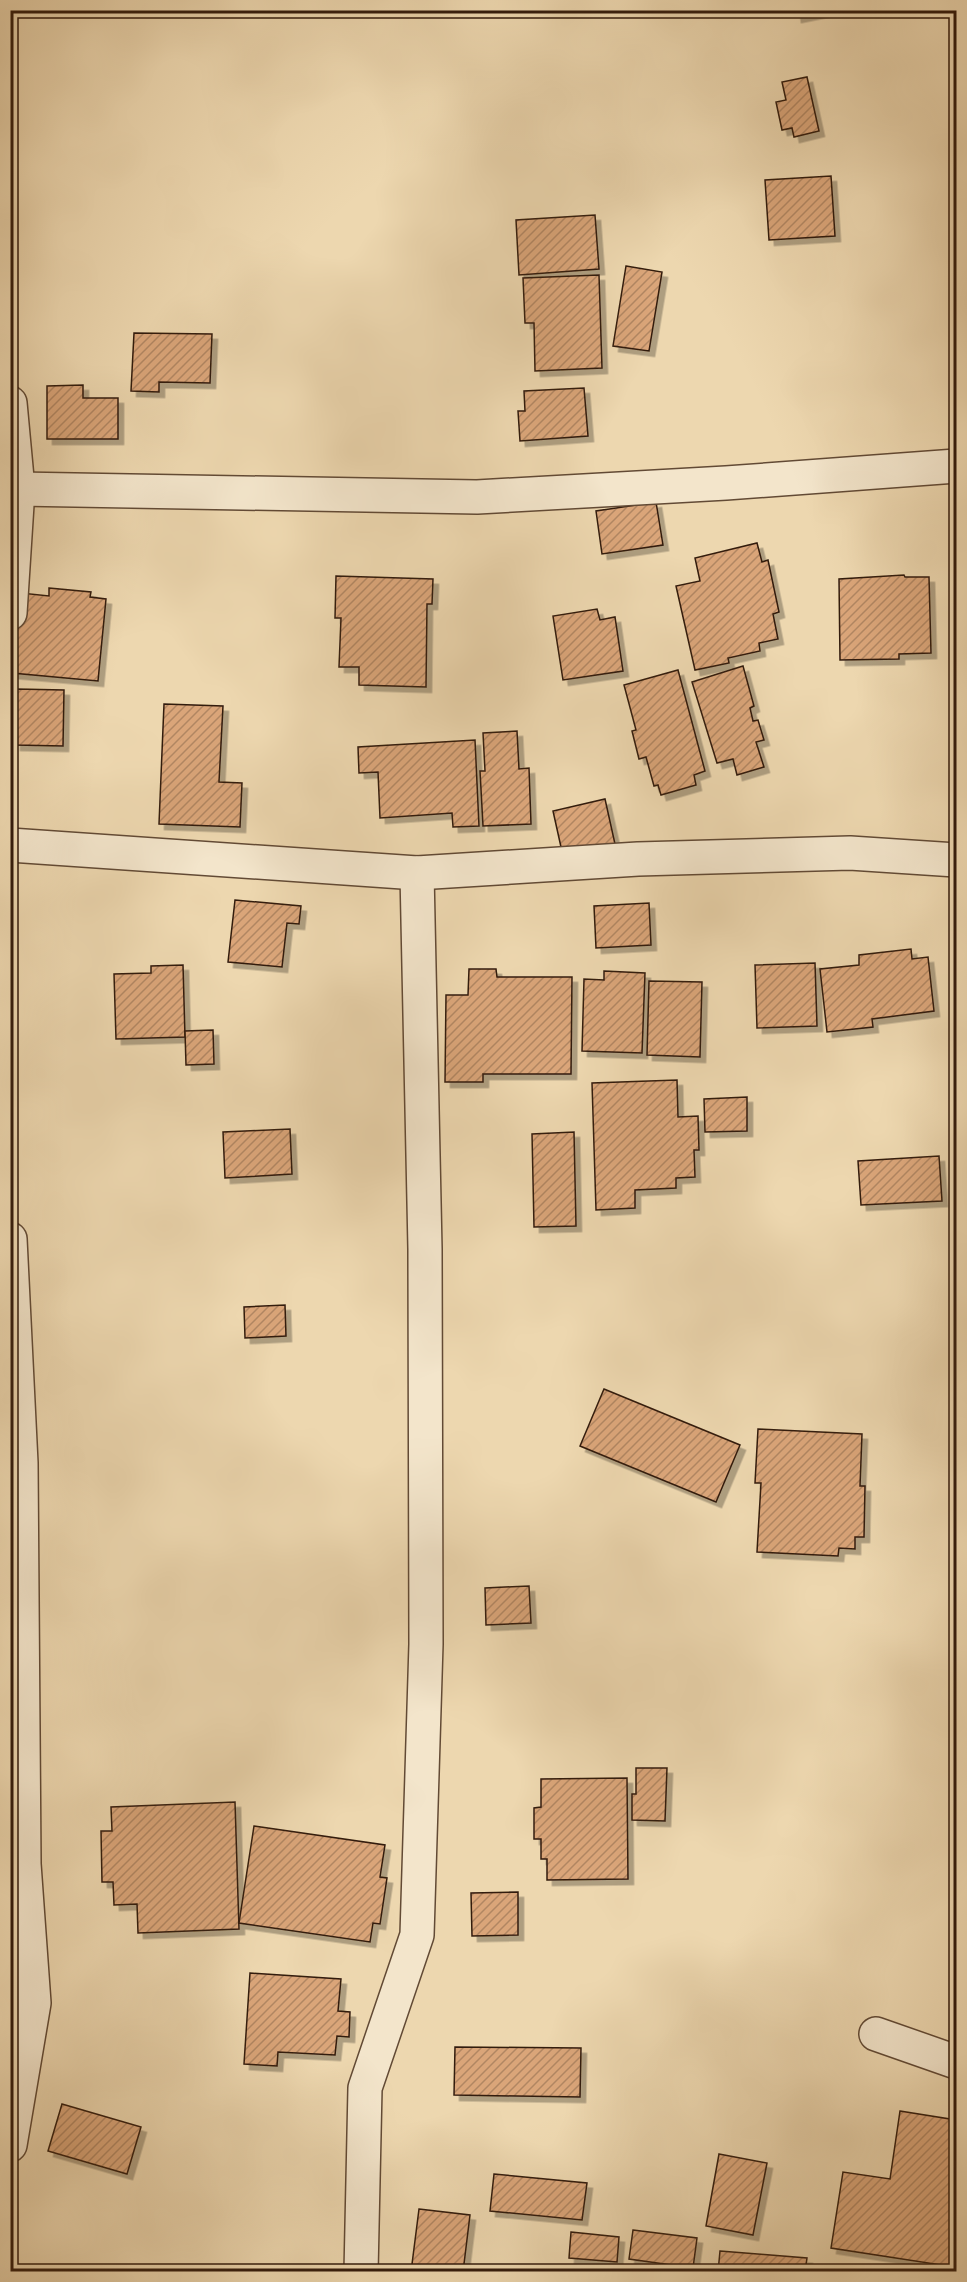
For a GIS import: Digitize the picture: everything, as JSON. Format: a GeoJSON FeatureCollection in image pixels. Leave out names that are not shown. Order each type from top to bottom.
{"type":"FeatureCollection","features":[{"type":"Feature","properties":{"kind":"street"},"geometry":{"type":"LineString","coordinates":[[10,403],[18,489],[10,612]]}},
{"type":"Feature","properties":{"kind":"street"},"geometry":{"type":"LineString","coordinates":[[18,489],[477,497],[726,483],[957,466]]}},
{"type":"Feature","properties":{"kind":"street"},"geometry":{"type":"LineString","coordinates":[[10,845],[417,873],[638,859],[850,853],[957,860]]}},
{"type":"Feature","properties":{"kind":"street"},"geometry":{"type":"LineString","coordinates":[[361,2271],[365,2088],[417,1935],[426,1632],[424,1249],[417,873]]}},
{"type":"Feature","properties":{"kind":"street"},"geometry":{"type":"LineString","coordinates":[[10,1239],[21,1463],[17,1863],[33,2003],[10,2145]]}},
{"type":"Feature","properties":{"kind":"street"},"geometry":{"type":"LineString","coordinates":[[876,2034],[957,2062]]}},
{"type":"Feature","properties":{"kind":"building"},"geometry":{"type":"Polygon","coordinates":[[[795,10],[831,10],[796,17],[795,10]]]}},
{"type":"Feature","properties":{"kind":"building"},"geometry":{"type":"Polygon","coordinates":[[[807,77],[819,131],[794,137],[792,128],[782,130],[776,102],[786,100],[782,82],[807,77]]]}},
{"type":"Feature","properties":{"kind":"building"},"geometry":{"type":"Polygon","coordinates":[[[831,176],[835,236],[769,240],[765,180],[831,176]]]}},
{"type":"Feature","properties":{"kind":"building"},"geometry":{"type":"Polygon","coordinates":[[[595,215],[599,269],[519,275],[516,220],[595,215]]]}},
{"type":"Feature","properties":{"kind":"building"},"geometry":{"type":"Polygon","coordinates":[[[626,266],[662,272],[649,351],[613,346],[626,266]]]}},
{"type":"Feature","properties":{"kind":"building"},"geometry":{"type":"Polygon","coordinates":[[[599,275],[602,368],[535,371],[534,323],[525,323],[523,278],[599,275]]]}},
{"type":"Feature","properties":{"kind":"building"},"geometry":{"type":"Polygon","coordinates":[[[134,333],[212,334],[210,383],[159,382],[159,392],[131,391],[134,333]]]}},
{"type":"Feature","properties":{"kind":"building"},"geometry":{"type":"Polygon","coordinates":[[[83,385],[83,398],[118,398],[118,439],[47,439],[47,386],[83,385]]]}},
{"type":"Feature","properties":{"kind":"building"},"geometry":{"type":"Polygon","coordinates":[[[584,388],[588,436],[520,441],[518,411],[525,411],[524,391],[584,388]]]}},
{"type":"Feature","properties":{"kind":"building"},"geometry":{"type":"Polygon","coordinates":[[[656,502],[663,545],[602,554],[596,511],[656,502]]]}},
{"type":"Feature","properties":{"kind":"building"},"geometry":{"type":"Polygon","coordinates":[[[757,543],[762,562],[768,560],[779,612],[773,614],[778,639],[759,643],[760,651],[728,658],[729,663],[695,670],[676,586],[700,581],[695,558],[757,543]]]}},
{"type":"Feature","properties":{"kind":"building"},"geometry":{"type":"Polygon","coordinates":[[[904,575],[905,577],[929,577],[931,653],[899,654],[899,659],[840,660],[839,579],[904,575]]]}},
{"type":"Feature","properties":{"kind":"building"},"geometry":{"type":"Polygon","coordinates":[[[336,576],[433,579],[432,604],[427,604],[426,687],[359,685],[359,667],[339,667],[341,618],[335,618],[336,576]]]}},
{"type":"Feature","properties":{"kind":"building"},"geometry":{"type":"Polygon","coordinates":[[[49,588],[91,592],[90,597],[106,599],[98,681],[12,673],[21,593],[49,596],[49,588]]]}},
{"type":"Feature","properties":{"kind":"building"},"geometry":{"type":"Polygon","coordinates":[[[597,609],[600,620],[615,617],[623,671],[563,680],[553,616],[597,609]]]}},
{"type":"Feature","properties":{"kind":"building"},"geometry":{"type":"Polygon","coordinates":[[[743,666],[754,706],[750,708],[753,721],[758,720],[764,740],[756,742],[764,767],[737,775],[733,759],[717,763],[692,682],[743,666]]]}},
{"type":"Feature","properties":{"kind":"building"},"geometry":{"type":"Polygon","coordinates":[[[678,670],[705,771],[694,775],[696,785],[661,795],[658,785],[654,786],[646,757],[639,759],[632,731],[636,730],[624,685],[678,670]]]}},
{"type":"Feature","properties":{"kind":"building"},"geometry":{"type":"Polygon","coordinates":[[[16,689],[64,690],[63,746],[15,745],[16,689]]]}},
{"type":"Feature","properties":{"kind":"building"},"geometry":{"type":"Polygon","coordinates":[[[164,704],[223,706],[219,782],[242,783],[240,827],[159,824],[164,704]]]}},
{"type":"Feature","properties":{"kind":"building"},"geometry":{"type":"Polygon","coordinates":[[[517,731],[519,769],[529,768],[531,824],[483,826],[480,771],[485,771],[483,733],[517,731]]]}},
{"type":"Feature","properties":{"kind":"building"},"geometry":{"type":"Polygon","coordinates":[[[475,740],[479,826],[453,827],[452,813],[380,818],[378,772],[359,773],[358,747],[475,740]]]}},
{"type":"Feature","properties":{"kind":"building"},"geometry":{"type":"Polygon","coordinates":[[[605,799],[615,844],[563,856],[553,811],[605,799]]]}},
{"type":"Feature","properties":{"kind":"building"},"geometry":{"type":"Polygon","coordinates":[[[235,900],[301,906],[299,924],[287,923],[282,967],[228,962],[235,900]]]}},
{"type":"Feature","properties":{"kind":"building"},"geometry":{"type":"Polygon","coordinates":[[[649,903],[651,945],[596,948],[594,906],[649,903]]]}},
{"type":"Feature","properties":{"kind":"building"},"geometry":{"type":"Polygon","coordinates":[[[911,949],[912,959],[928,957],[934,1011],[872,1019],[873,1027],[827,1032],[820,969],[859,965],[859,955],[911,949]]]}},
{"type":"Feature","properties":{"kind":"building"},"geometry":{"type":"Polygon","coordinates":[[[815,963],[817,1026],[757,1028],[755,965],[815,963]]]}},
{"type":"Feature","properties":{"kind":"building"},"geometry":{"type":"Polygon","coordinates":[[[183,965],[185,1037],[116,1039],[114,974],[151,973],[151,966],[183,965]]]}},
{"type":"Feature","properties":{"kind":"building"},"geometry":{"type":"Polygon","coordinates":[[[469,969],[496,969],[497,977],[572,977],[571,1074],[483,1074],[483,1082],[445,1082],[446,995],[468,995],[469,969]]]}},
{"type":"Feature","properties":{"kind":"building"},"geometry":{"type":"Polygon","coordinates":[[[604,971],[645,973],[642,1053],[582,1051],[584,979],[604,980],[604,971]]]}},
{"type":"Feature","properties":{"kind":"building"},"geometry":{"type":"Polygon","coordinates":[[[649,981],[702,982],[700,1057],[647,1055],[649,981]]]}},
{"type":"Feature","properties":{"kind":"building"},"geometry":{"type":"Polygon","coordinates":[[[213,1030],[214,1064],[186,1065],[185,1031],[213,1030]]]}},
{"type":"Feature","properties":{"kind":"building"},"geometry":{"type":"Polygon","coordinates":[[[677,1080],[678,1117],[698,1116],[699,1150],[694,1150],[695,1177],[676,1178],[676,1188],[635,1190],[635,1208],[596,1210],[592,1083],[677,1080]]]}},
{"type":"Feature","properties":{"kind":"building"},"geometry":{"type":"Polygon","coordinates":[[[747,1097],[747,1131],[705,1132],[704,1099],[747,1097]]]}},
{"type":"Feature","properties":{"kind":"building"},"geometry":{"type":"Polygon","coordinates":[[[290,1129],[292,1174],[225,1178],[223,1132],[290,1129]]]}},
{"type":"Feature","properties":{"kind":"building"},"geometry":{"type":"Polygon","coordinates":[[[574,1132],[576,1226],[534,1227],[532,1134],[574,1132]]]}},
{"type":"Feature","properties":{"kind":"building"},"geometry":{"type":"Polygon","coordinates":[[[939,1156],[942,1201],[861,1205],[858,1161],[939,1156]]]}},
{"type":"Feature","properties":{"kind":"building"},"geometry":{"type":"Polygon","coordinates":[[[285,1305],[286,1336],[245,1338],[244,1307],[285,1305]]]}},
{"type":"Feature","properties":{"kind":"building"},"geometry":{"type":"Polygon","coordinates":[[[604,1389],[740,1445],[716,1502],[580,1446],[604,1389]]]}},
{"type":"Feature","properties":{"kind":"building"},"geometry":{"type":"Polygon","coordinates":[[[758,1429],[862,1434],[860,1486],[865,1486],[864,1537],[855,1537],[855,1549],[839,1548],[838,1556],[757,1552],[761,1483],[755,1483],[758,1429]]]}},
{"type":"Feature","properties":{"kind":"building"},"geometry":{"type":"Polygon","coordinates":[[[529,1586],[531,1623],[486,1625],[485,1588],[529,1586]]]}},
{"type":"Feature","properties":{"kind":"building"},"geometry":{"type":"Polygon","coordinates":[[[636,1768],[667,1768],[665,1821],[632,1820],[632,1794],[636,1794],[636,1768]]]}},
{"type":"Feature","properties":{"kind":"building"},"geometry":{"type":"Polygon","coordinates":[[[627,1778],[628,1879],[547,1880],[547,1859],[541,1859],[541,1839],[534,1839],[534,1808],[541,1807],[541,1779],[627,1778]]]}},
{"type":"Feature","properties":{"kind":"building"},"geometry":{"type":"Polygon","coordinates":[[[235,1802],[239,1929],[138,1933],[137,1904],[114,1905],[113,1882],[102,1882],[101,1831],[112,1831],[111,1807],[235,1802]]]}},
{"type":"Feature","properties":{"kind":"building"},"geometry":{"type":"Polygon","coordinates":[[[254,1826],[385,1845],[380,1877],[387,1878],[380,1924],[373,1923],[370,1942],[239,1923],[254,1826]]]}},
{"type":"Feature","properties":{"kind":"building"},"geometry":{"type":"Polygon","coordinates":[[[518,1892],[518,1935],[472,1936],[471,1893],[518,1892]]]}},
{"type":"Feature","properties":{"kind":"building"},"geometry":{"type":"Polygon","coordinates":[[[250,1973],[341,1979],[338,2011],[350,2012],[349,2037],[337,2036],[335,2055],[278,2052],[277,2066],[244,2064],[250,1973]]]}},
{"type":"Feature","properties":{"kind":"building"},"geometry":{"type":"Polygon","coordinates":[[[455,2047],[581,2048],[580,2097],[454,2095],[455,2047]]]}},
{"type":"Feature","properties":{"kind":"building"},"geometry":{"type":"Polygon","coordinates":[[[62,2104],[141,2127],[127,2174],[48,2151],[62,2104]]]}},
{"type":"Feature","properties":{"kind":"building"},"geometry":{"type":"Polygon","coordinates":[[[900,2111],[956,2120],[954,2267],[831,2248],[843,2172],[890,2179],[900,2111]]]}},
{"type":"Feature","properties":{"kind":"building"},"geometry":{"type":"Polygon","coordinates":[[[719,2154],[767,2163],[753,2235],[706,2226],[719,2154]]]}},
{"type":"Feature","properties":{"kind":"building"},"geometry":{"type":"Polygon","coordinates":[[[494,2174],[587,2183],[582,2220],[490,2211],[494,2174]]]}},
{"type":"Feature","properties":{"kind":"building"},"geometry":{"type":"Polygon","coordinates":[[[419,2209],[470,2215],[463,2272],[411,2272],[419,2209]]]}},
{"type":"Feature","properties":{"kind":"building"},"geometry":{"type":"Polygon","coordinates":[[[633,2230],[697,2238],[693,2268],[629,2259],[633,2230]]]}},
{"type":"Feature","properties":{"kind":"building"},"geometry":{"type":"Polygon","coordinates":[[[571,2232],[619,2237],[617,2262],[569,2258],[571,2232]]]}},
{"type":"Feature","properties":{"kind":"building"},"geometry":{"type":"Polygon","coordinates":[[[720,2251],[807,2258],[805,2272],[718,2272],[720,2251]]]}}]}
